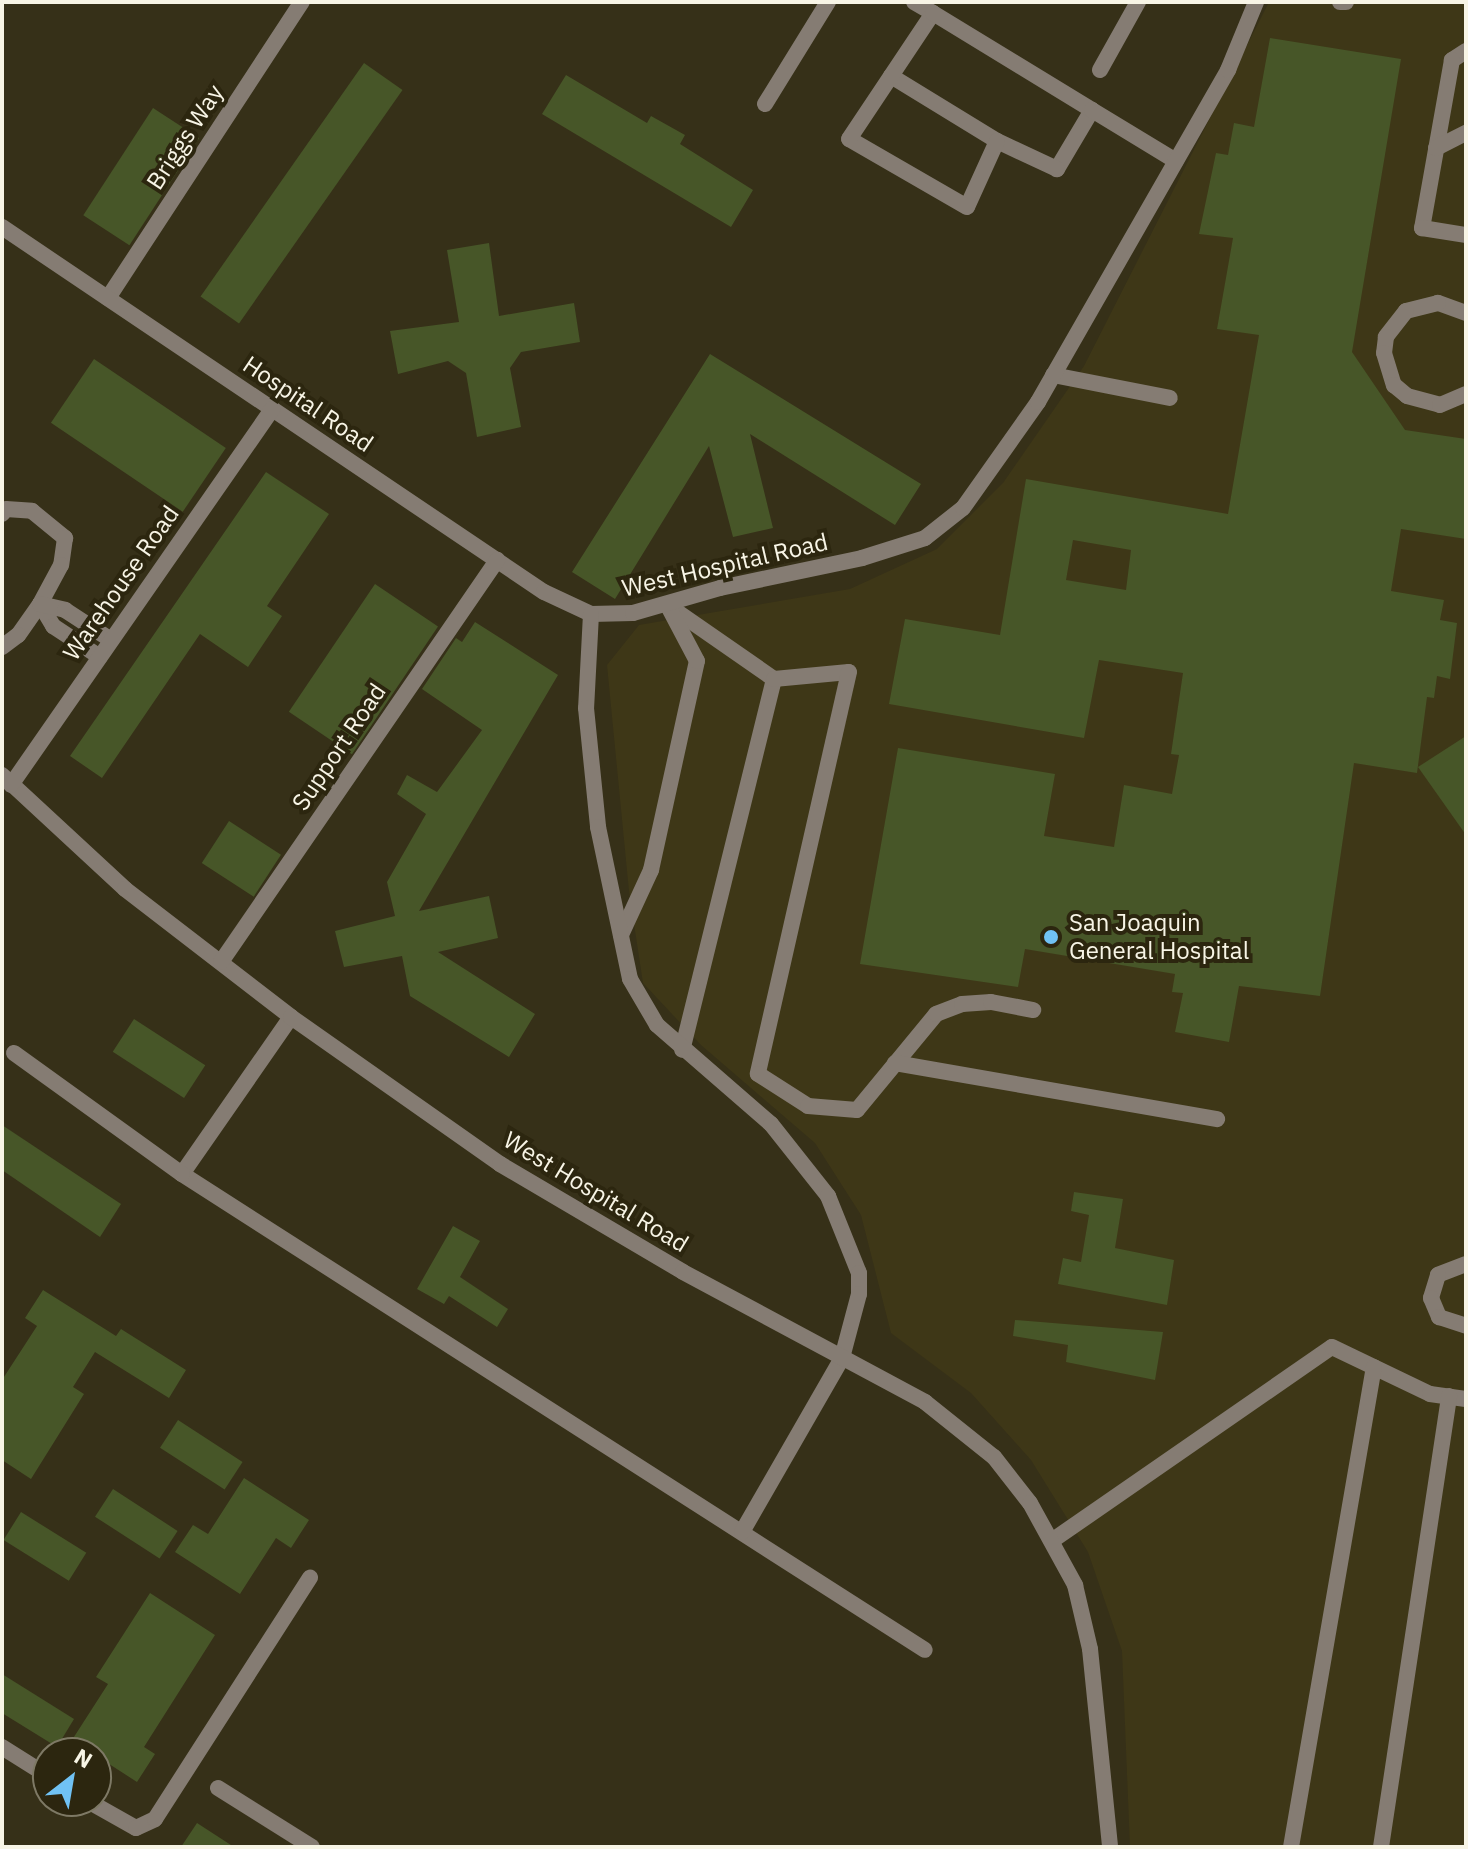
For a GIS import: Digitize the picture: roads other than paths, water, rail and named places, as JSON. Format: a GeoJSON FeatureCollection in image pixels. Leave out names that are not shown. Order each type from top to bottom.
{"type":"FeatureCollection","features":[{"type":"Feature","properties":{"kind":"street","name":"Briggs Way"},"geometry":{"type":"LineString","coordinates":[[108,298],[302,2]]}},
{"type":"Feature","properties":{"kind":"street"},"geometry":{"type":"LineString","coordinates":[[765,104],[828,2]]}},
{"type":"Feature","properties":{"kind":"street"},"geometry":{"type":"LineString","coordinates":[[914,2],[1176,161]]}},
{"type":"Feature","properties":{"kind":"street"},"geometry":{"type":"LineString","coordinates":[[1100,70],[1138,2]]}},
{"type":"Feature","properties":{"kind":"street","name":"West Hospital Road"},"geometry":{"type":"LineString","coordinates":[[591,614],[633,613],[862,558],[925,538],[981,486],[1053,375],[1228,70],[1256,2]]}},
{"type":"Feature","properties":{"kind":"street"},"geometry":{"type":"LineString","coordinates":[[1340,2],[1346,2]]}},
{"type":"Feature","properties":{"kind":"street"},"geometry":{"type":"LineString","coordinates":[[933,13],[849,139],[967,207],[997,141]]}},
{"type":"Feature","properties":{"kind":"street"},"geometry":{"type":"LineString","coordinates":[[1466,51],[1452,60],[1422,228],[1466,235]]}},
{"type":"Feature","properties":{"kind":"street"},"geometry":{"type":"LineString","coordinates":[[891,76],[997,141],[1057,169],[1092,110]]}},
{"type":"Feature","properties":{"kind":"street"},"geometry":{"type":"LineString","coordinates":[[1436,148],[1466,133]]}},
{"type":"Feature","properties":{"kind":"street","name":"Hospital Road"},"geometry":{"type":"LineString","coordinates":[[2,227],[497,560],[591,614]]}},
{"type":"Feature","properties":{"kind":"street"},"geometry":{"type":"LineString","coordinates":[[1466,313],[1438,303],[1406,311],[1386,337],[1384,353],[1394,385],[1407,396],[1440,405],[1466,394]]}},
{"type":"Feature","properties":{"kind":"street"},"geometry":{"type":"LineString","coordinates":[[1053,375],[1170,398]]}},
{"type":"Feature","properties":{"kind":"street","name":"Warehouse Road"},"geometry":{"type":"LineString","coordinates":[[6,780],[100,657],[272,409]]}},
{"type":"Feature","properties":{"kind":"street"},"geometry":{"type":"LineString","coordinates":[[2,514],[6,509],[32,511],[65,538],[61,565],[40,604],[18,635],[2,647]]}},
{"type":"Feature","properties":{"kind":"street","name":"Support Road"},"geometry":{"type":"LineString","coordinates":[[221,962],[497,560]]}},
{"type":"Feature","properties":{"kind":"street"},"geometry":{"type":"LineString","coordinates":[[40,604],[65,610],[111,640]]}},
{"type":"Feature","properties":{"kind":"street"},"geometry":{"type":"LineString","coordinates":[[40,604],[53,626],[100,657]]}},
{"type":"Feature","properties":{"kind":"street"},"geometry":{"type":"LineString","coordinates":[[666,604],[774,679],[849,672],[758,1074],[808,1106],[857,1110],[936,1014],[962,1004],[1033,1010]]}},
{"type":"Feature","properties":{"kind":"street"},"geometry":{"type":"LineString","coordinates":[[621,935],[651,870],[697,661],[666,604]]}},
{"type":"Feature","properties":{"kind":"street"},"geometry":{"type":"LineString","coordinates":[[591,614],[586,708],[598,827],[630,979],[657,1025],[682,1050],[771,1124],[828,1196],[859,1273],[859,1294],[842,1358],[742,1532]]}},
{"type":"Feature","properties":{"kind":"street"},"geometry":{"type":"LineString","coordinates":[[682,1050],[774,679]]}},
{"type":"Feature","properties":{"kind":"street","name":"West Hospital Road"},"geometry":{"type":"LineString","coordinates":[[6,780],[125,889],[291,1017],[500,1164],[953,1419],[994,1457],[1053,1540],[1075,1585],[1090,1649],[1110,1847]]}},
{"type":"Feature","properties":{"kind":"street"},"geometry":{"type":"LineString","coordinates":[[182,1174],[291,1017]]}},
{"type":"Feature","properties":{"kind":"street"},"geometry":{"type":"LineString","coordinates":[[14,1053],[182,1174],[925,1650]]}},
{"type":"Feature","properties":{"kind":"street"},"geometry":{"type":"LineString","coordinates":[[895,1063],[1217,1119]]}},
{"type":"Feature","properties":{"kind":"street"},"geometry":{"type":"LineString","coordinates":[[1466,1264],[1438,1275],[1431,1298],[1439,1317],[1466,1326]]}},
{"type":"Feature","properties":{"kind":"street"},"geometry":{"type":"LineString","coordinates":[[1053,1540],[1332,1347],[1430,1394],[1466,1399]]}},
{"type":"Feature","properties":{"kind":"street"},"geometry":{"type":"LineString","coordinates":[[1291,1847],[1374,1367]]}},
{"type":"Feature","properties":{"kind":"street"},"geometry":{"type":"LineString","coordinates":[[1381,1847],[1449,1396]]}},
{"type":"Feature","properties":{"kind":"street"},"geometry":{"type":"LineString","coordinates":[[112,1814],[136,1828],[155,1819],[310,1578]]}},
{"type":"Feature","properties":{"kind":"street"},"geometry":{"type":"LineString","coordinates":[[2,1747],[32,1766]]}},
{"type":"Feature","properties":{"kind":"street"},"geometry":{"type":"LineString","coordinates":[[218,1788],[312,1847]]}},
{"type":"Feature","properties":{"kind":"place","name":"San Joaquin General Hospital"},"geometry":{"type":"Point","coordinates":[1051,937]}}]}
